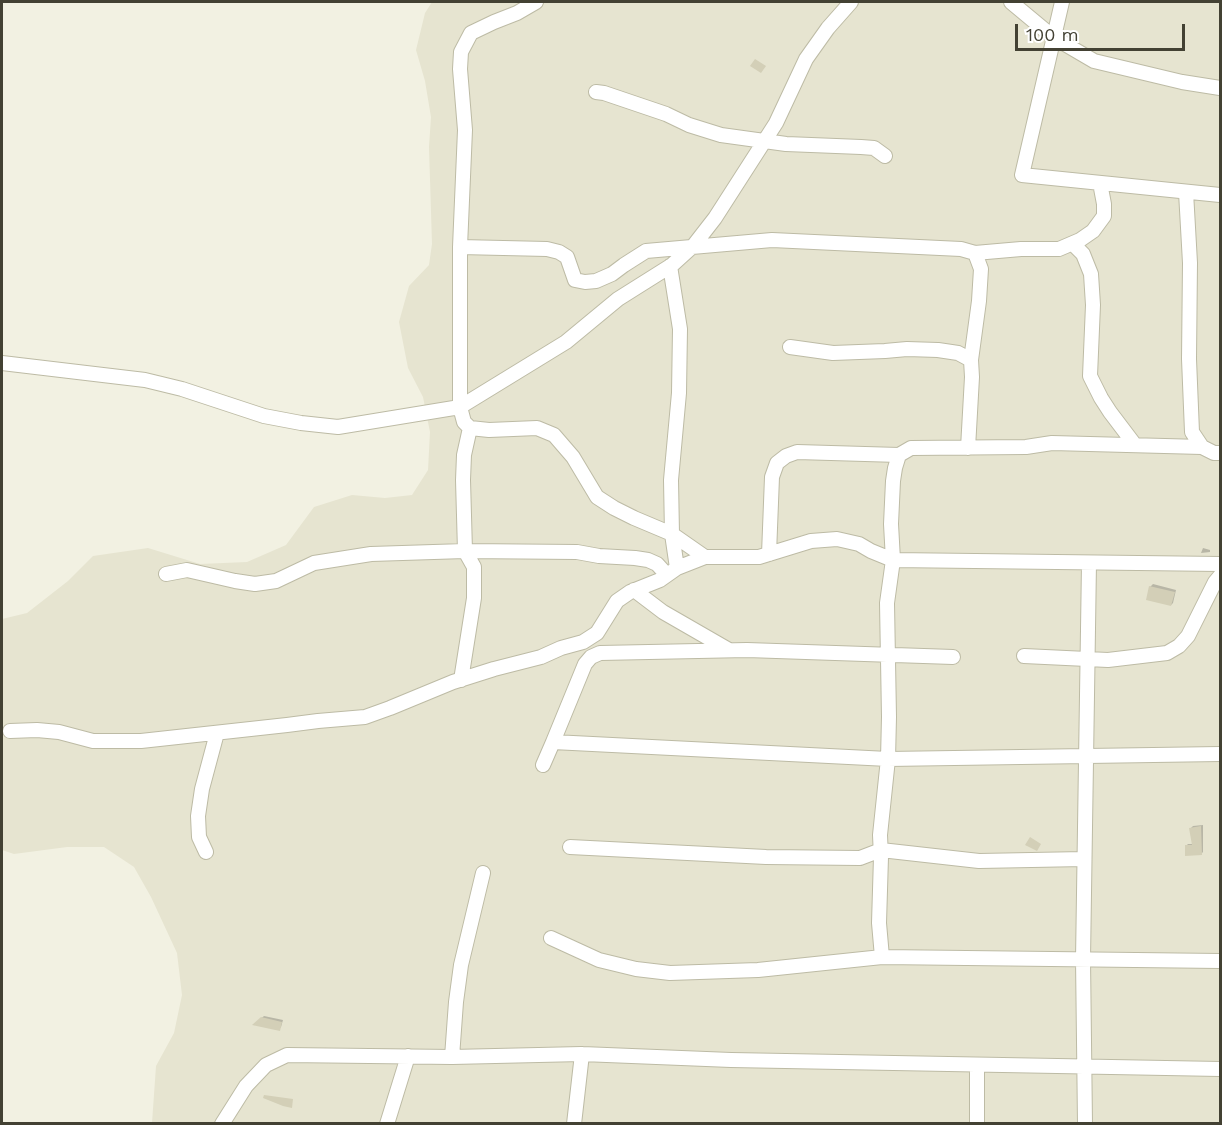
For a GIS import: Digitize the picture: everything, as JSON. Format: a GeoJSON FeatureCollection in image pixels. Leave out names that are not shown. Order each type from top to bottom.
{"type":"FeatureCollection","features":[{"type":"Feature","properties":{"kind":"street"},"geometry":{"type":"LineString","coordinates":[[536,2],[517,14],[471,33],[461,52],[460,69],[465,130],[460,247],[460,407],[464,422],[470,428],[489,430],[537,428],[554,435],[573,457],[597,497],[634,518],[672,534],[705,557]]}},
{"type":"Feature","properties":{"kind":"street"},"geometry":{"type":"LineString","coordinates":[[2,363],[145,380],[182,389],[264,416],[338,427],[460,407],[566,342],[618,299],[670,266],[692,247],[715,218],[776,123],[806,59],[828,28],[851,2]]}},
{"type":"Feature","properties":{"kind":"street"},"geometry":{"type":"LineString","coordinates":[[1011,2],[1053,37],[1094,61],[1182,82],[1221,88]]}},
{"type":"Feature","properties":{"kind":"street"},"geometry":{"type":"LineString","coordinates":[[1062,2],[1022,175],[1221,195]]}},
{"type":"Feature","properties":{"kind":"street"},"geometry":{"type":"LineString","coordinates":[[596,92],[666,114],[689,125],[721,135],[786,144],[874,148],[885,156]]}},
{"type":"Feature","properties":{"kind":"street"},"geometry":{"type":"LineString","coordinates":[[460,247],[547,249],[559,252],[567,257],[575,280],[585,282],[596,281],[612,274],[646,251],[772,240],[961,249],[975,253],[1021,249],[1059,249],[1073,244],[1093,231],[1104,216],[1100,183]]}},
{"type":"Feature","properties":{"kind":"street"},"geometry":{"type":"LineString","coordinates":[[1186,192],[1190,263],[1189,358],[1192,432],[1202,447]]}},
{"type":"Feature","properties":{"kind":"street"},"geometry":{"type":"LineString","coordinates":[[1073,244],[1083,254],[1091,274],[1093,305],[1090,376],[1110,412],[1135,445]]}},
{"type":"Feature","properties":{"kind":"street"},"geometry":{"type":"LineString","coordinates":[[968,447],[971,360],[981,269],[975,253]]}},
{"type":"Feature","properties":{"kind":"street"},"geometry":{"type":"LineString","coordinates":[[670,266],[680,329],[681,358],[671,480],[672,571]]}},
{"type":"Feature","properties":{"kind":"street"},"geometry":{"type":"LineString","coordinates":[[790,347],[833,353],[907,349],[938,350],[958,353],[971,360]]}},
{"type":"Feature","properties":{"kind":"street"},"geometry":{"type":"LineString","coordinates":[[461,680],[474,598],[474,567],[465,551],[463,480],[464,455],[470,428]]}},
{"type":"Feature","properties":{"kind":"street"},"geometry":{"type":"LineString","coordinates":[[769,554],[772,477],[777,463],[786,456],[798,452],[899,455],[911,448],[1026,447],[1052,443],[1202,447],[1214,453],[1221,453]]}},
{"type":"Feature","properties":{"kind":"street"},"geometry":{"type":"LineString","coordinates":[[882,957],[879,923],[880,835],[888,759],[887,603],[893,560],[891,524],[893,481],[899,455]]}},
{"type":"Feature","properties":{"kind":"street"},"geometry":{"type":"LineString","coordinates":[[10,731],[59,732],[93,741],[152,740],[365,717],[461,680],[541,657],[583,642],[597,633],[617,601],[634,590],[660,580],[672,571],[705,557],[759,557],[811,541],[837,539],[859,544],[893,560],[1221,564]]}},
{"type":"Feature","properties":{"kind":"street"},"geometry":{"type":"LineString","coordinates":[[166,574],[187,570],[255,584],[276,581],[314,564],[371,554],[465,551],[577,552],[648,560],[672,571]]}},
{"type":"Feature","properties":{"kind":"street"},"geometry":{"type":"LineString","coordinates":[[1085,1124],[1083,959],[1089,562]]}},
{"type":"Feature","properties":{"kind":"street"},"geometry":{"type":"LineString","coordinates":[[1024,656],[1108,660],[1167,653],[1179,646],[1188,636],[1215,582],[1221,576]]}},
{"type":"Feature","properties":{"kind":"street"},"geometry":{"type":"LineString","coordinates":[[634,590],[663,612],[729,650]]}},
{"type":"Feature","properties":{"kind":"street"},"geometry":{"type":"LineString","coordinates":[[583,642],[591,657]]}},
{"type":"Feature","properties":{"kind":"street"},"geometry":{"type":"LineString","coordinates":[[543,765],[580,674],[591,657],[600,653],[729,650],[953,657]]}},
{"type":"Feature","properties":{"kind":"street"},"geometry":{"type":"LineString","coordinates":[[206,852],[199,837],[198,816],[202,789],[217,733]]}},
{"type":"Feature","properties":{"kind":"street"},"geometry":{"type":"LineString","coordinates":[[553,742],[888,759],[1221,754]]}},
{"type":"Feature","properties":{"kind":"street"},"geometry":{"type":"LineString","coordinates":[[570,847],[766,857],[860,858],[881,850],[979,861],[1084,859]]}},
{"type":"Feature","properties":{"kind":"street"},"geometry":{"type":"LineString","coordinates":[[452,1057],[461,965],[483,873]]}},
{"type":"Feature","properties":{"kind":"street"},"geometry":{"type":"LineString","coordinates":[[551,938],[599,960],[636,969],[670,973],[758,970],[882,957],[1221,961]]}},
{"type":"Feature","properties":{"kind":"street"},"geometry":{"type":"LineString","coordinates":[[574,1124],[582,1054]]}},
{"type":"Feature","properties":{"kind":"street"},"geometry":{"type":"LineString","coordinates":[[222,1124],[246,1086],[267,1065],[287,1055],[452,1057],[582,1054],[731,1060],[1221,1069]]}},
{"type":"Feature","properties":{"kind":"street"},"geometry":{"type":"LineString","coordinates":[[387,1124],[408,1056]]}},
{"type":"Feature","properties":{"kind":"street"},"geometry":{"type":"LineString","coordinates":[[977,1065],[977,1124]]}},
{"type":"Feature","properties":{"kind":"shaded area"},"geometry":{"type":"Polygon","coordinates":[[[432,2],[1220,2],[1220,1123],[152,1123],[156,1066],[174,1033],[182,995],[177,953],[134,867],[104,847],[67,847],[14,854],[2,850],[2,619],[27,613],[68,581],[93,556],[148,548],[200,564],[247,562],[286,545],[314,507],[352,495],[385,498],[412,495],[428,470],[430,432],[423,397],[408,368],[399,322],[409,286],[429,265],[432,244],[429,147],[431,117],[425,81],[416,50],[425,13],[432,2]]]}},
{"type":"Feature","properties":{"kind":"building"},"geometry":{"type":"Polygon","coordinates":[[[755,59],[766,66],[761,73],[750,66],[755,59]]]}},
{"type":"Feature","properties":{"kind":"building"},"geometry":{"type":"Polygon","coordinates":[[[1149,586],[1175,592],[1171,606],[1146,600],[1149,586]]]}},
{"type":"Feature","properties":{"kind":"building"},"geometry":{"type":"Polygon","coordinates":[[[1201,826],[1202,855],[1185,856],[1185,845],[1192,845],[1189,828],[1201,826]]]}},
{"type":"Feature","properties":{"kind":"building"},"geometry":{"type":"Polygon","coordinates":[[[1030,837],[1041,844],[1037,851],[1025,845],[1030,837]]]}},
{"type":"Feature","properties":{"kind":"building"},"geometry":{"type":"Polygon","coordinates":[[[261,1017],[282,1022],[280,1031],[252,1025],[261,1017]]]}},
{"type":"Feature","properties":{"kind":"building"},"geometry":{"type":"Polygon","coordinates":[[[264,1095],[293,1099],[292,1108],[263,1098],[264,1095]]]}}]}
